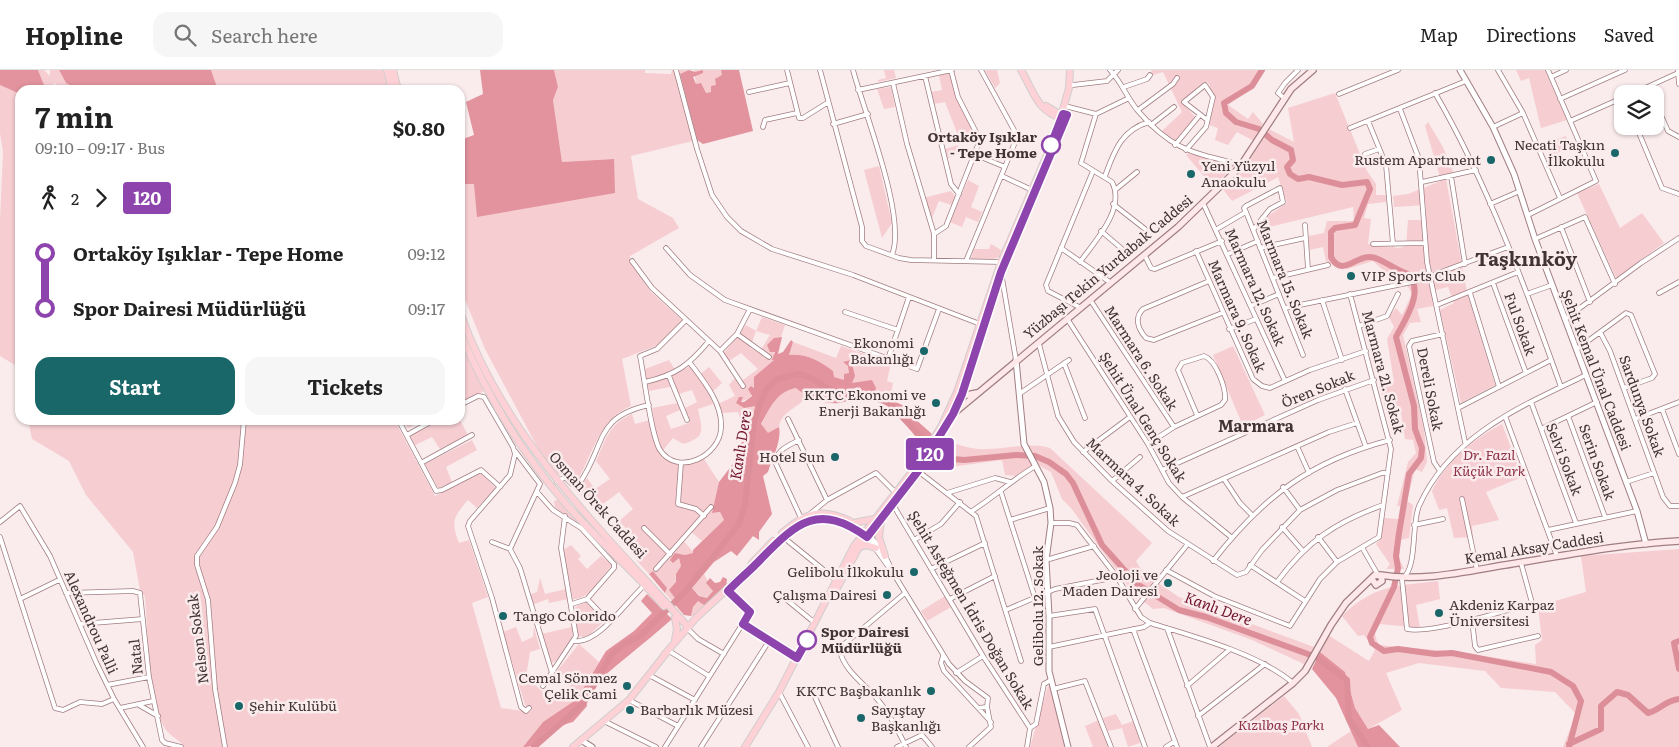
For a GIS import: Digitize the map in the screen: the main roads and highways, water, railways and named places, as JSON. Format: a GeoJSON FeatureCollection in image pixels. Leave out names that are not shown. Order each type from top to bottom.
{"type":"FeatureCollection","features":[{"type":"Feature","properties":{"kind":"main road"},"geometry":{"type":"LineString","coordinates":[[387,70],[391,85]]}},
{"type":"Feature","properties":{"kind":"main road"},"geometry":{"type":"LineString","coordinates":[[393,70],[397,85]]}},
{"type":"Feature","properties":{"kind":"main road"},"geometry":{"type":"LineString","coordinates":[[1021,70],[1044,110],[1052,116],[1057,125],[1057,132]]}},
{"type":"Feature","properties":{"kind":"main road"},"geometry":{"type":"LineString","coordinates":[[1067,106],[1070,70]]}},
{"type":"Feature","properties":{"kind":"main road"},"geometry":{"type":"LineString","coordinates":[[745,747],[780,693],[836,580],[856,547],[918,471],[953,414],[1001,272],[1064,117],[1073,85],[1074,70]]}},
{"type":"Feature","properties":{"kind":"main road","name":"Yüzbaşı Tekin Yurdabak Caddesi"},"geometry":{"type":"LineString","coordinates":[[953,414],[1016,360],[1039,344],[1145,256],[1203,203],[1240,167],[1284,98],[1300,80],[1313,70]]}},
{"type":"Feature","properties":{"kind":"main road"},"geometry":{"type":"LineString","coordinates":[[1032,90],[1050,110],[1064,117]]}},
{"type":"Feature","properties":{"kind":"main road"},"geometry":{"type":"LineString","coordinates":[[1052,116],[1064,117]]}},
{"type":"Feature","properties":{"kind":"main road"},"geometry":{"type":"LineString","coordinates":[[943,428],[960,393],[980,324],[1001,262],[1064,117]]}},
{"type":"Feature","properties":{"kind":"main road","name":"Osman Örek Caddesi"},"geometry":{"type":"LineString","coordinates":[[465,325],[498,397],[557,482],[687,628]]}},
{"type":"Feature","properties":{"kind":"main road","name":"Osman Örek Caddesi"},"geometry":{"type":"LineString","coordinates":[[465,342],[483,380],[512,430],[558,494],[645,585],[664,602]]}},
{"type":"Feature","properties":{"kind":"main road"},"geometry":{"type":"LineString","coordinates":[[960,393],[977,393]]}},
{"type":"Feature","properties":{"kind":"main road"},"geometry":{"type":"LineString","coordinates":[[885,556],[879,537],[878,519],[895,492],[928,453]]}},
{"type":"Feature","properties":{"kind":"main road"},"geometry":{"type":"LineString","coordinates":[[746,572],[769,544],[800,518],[809,515],[834,515],[866,534]]}},
{"type":"Feature","properties":{"kind":"main road"},"geometry":{"type":"LineString","coordinates":[[673,643],[783,537],[800,524],[814,519],[834,520],[853,525],[878,519]]}},
{"type":"Feature","properties":{"kind":"main road"},"geometry":{"type":"LineString","coordinates":[[750,747],[856,547],[856,534],[853,525]]}},
{"type":"Feature","properties":{"kind":"main road","name":"Kemal Aksay Caddesi"},"geometry":{"type":"LineString","coordinates":[[1376,577],[1402,579],[1477,570],[1558,556],[1679,541]]}},
{"type":"Feature","properties":{"kind":"main road"},"geometry":{"type":"LineString","coordinates":[[856,547],[866,545],[876,548]]}},
{"type":"Feature","properties":{"kind":"main road"},"geometry":{"type":"LineString","coordinates":[[1211,747],[1223,740],[1293,684],[1305,671],[1338,614],[1359,591],[1376,577],[1379,584]]}},
{"type":"Feature","properties":{"kind":"main road","name":"Kemal Aksay Caddesi"},"geometry":{"type":"LineString","coordinates":[[1359,591],[1393,579]]}},
{"type":"Feature","properties":{"kind":"main road"},"geometry":{"type":"LineString","coordinates":[[667,653],[677,632],[675,615],[691,618],[704,612]]}},
{"type":"Feature","properties":{"kind":"main road"},"geometry":{"type":"LineString","coordinates":[[573,747],[629,700],[687,628]]}},
{"type":"Feature","properties":{"kind":"main road"},"geometry":{"type":"LineString","coordinates":[[1218,747],[1223,740]]}},
{"type":"Feature","properties":{"kind":"waterway"},"geometry":{"type":"LineString","coordinates":[[1262,70],[1252,86],[1224,103],[1226,113],[1236,122],[1259,129],[1272,140],[1291,150],[1293,160],[1287,167],[1290,174],[1298,179],[1309,177],[1342,185],[1367,182],[1370,189],[1355,225],[1335,228],[1331,232],[1331,257],[1335,263],[1344,266],[1364,258],[1373,257],[1408,274],[1413,281],[1415,289],[1412,305],[1396,337],[1414,406],[1415,429],[1422,448],[1421,458],[1409,474],[1399,533],[1396,556],[1398,568],[1394,587],[1370,637],[1372,643],[1384,651],[1398,649],[1435,654],[1452,653],[1551,672],[1573,686],[1581,701],[1569,747]]}},
{"type":"Feature","properties":{"kind":"waterway","name":"Kanlı Dere"},"geometry":{"type":"LineString","coordinates":[[534,747],[583,704],[612,654],[624,644],[640,636],[684,593],[739,524],[745,505],[754,421],[765,391],[777,379],[799,374],[809,377],[841,396],[850,399],[874,398],[889,403],[920,436],[953,459],[964,460],[1016,455],[1035,456],[1049,462],[1066,474],[1073,483],[1102,545],[1137,584],[1179,610],[1206,617],[1316,657],[1347,680],[1349,719],[1368,747]]}},
{"type":"Feature","properties":{"kind":"waterway"},"geometry":{"type":"LineString","coordinates":[[1679,641],[1674,643],[1679,669]]}},
{"type":"Feature","properties":{"kind":"waterway"},"geometry":{"type":"LineString","coordinates":[[1569,744],[1601,729],[1601,706],[1617,692],[1628,695],[1648,713],[1670,701],[1679,699]]}},
{"type":"Feature","properties":{"kind":"place","name":"Ortaköy Işıklar - Tepe Home"},"geometry":{"type":"Point","coordinates":[1051,145]}},
{"type":"Feature","properties":{"kind":"place","name":"Necati Taşkın İlkokulu"},"geometry":{"type":"Point","coordinates":[1615,153]}},
{"type":"Feature","properties":{"kind":"place","name":"Rustem Apartment"},"geometry":{"type":"Point","coordinates":[1491,160]}},
{"type":"Feature","properties":{"kind":"place","name":"Yeni Yüzyıl Anaokulu"},"geometry":{"type":"Point","coordinates":[1191,174]}},
{"type":"Feature","properties":{"kind":"place","name":"VIP Sports Club"},"geometry":{"type":"Point","coordinates":[1351,276]}},
{"type":"Feature","properties":{"kind":"place","name":"Ekonomi Bakanlığı"},"geometry":{"type":"Point","coordinates":[924,351]}},
{"type":"Feature","properties":{"kind":"place","name":"KKTC Ekonomi ve Enerji Bakanlığı"},"geometry":{"type":"Point","coordinates":[936,403]}},
{"type":"Feature","properties":{"kind":"place","name":"Hotel Sun"},"geometry":{"type":"Point","coordinates":[835,457]}},
{"type":"Feature","properties":{"kind":"place","name":"Gelibolu İlkokulu"},"geometry":{"type":"Point","coordinates":[914,572]}},
{"type":"Feature","properties":{"kind":"place","name":"Jeoloji ve Maden Dairesi"},"geometry":{"type":"Point","coordinates":[1168,583]}},
{"type":"Feature","properties":{"kind":"place","name":"Çalışma Dairesi"},"geometry":{"type":"Point","coordinates":[887,595]}},
{"type":"Feature","properties":{"kind":"place","name":"Akdeniz Karpaz Üniversitesi"},"geometry":{"type":"Point","coordinates":[1439,613]}},
{"type":"Feature","properties":{"kind":"place","name":"Tango Colorido"},"geometry":{"type":"Point","coordinates":[503,616]}},
{"type":"Feature","properties":{"kind":"place","name":"Spor Dairesi Müdürlüğü"},"geometry":{"type":"Point","coordinates":[807,640]}},
{"type":"Feature","properties":{"kind":"place","name":"Cemal Sönmez Çelik Cami"},"geometry":{"type":"Point","coordinates":[627,686]}},
{"type":"Feature","properties":{"kind":"place","name":"KKTC Başbakanlık"},"geometry":{"type":"Point","coordinates":[931,691]}},
{"type":"Feature","properties":{"kind":"place","name":"Şehir Kulübü"},"geometry":{"type":"Point","coordinates":[239,706]}},
{"type":"Feature","properties":{"kind":"place","name":"Barbarlık Müzesi"},"geometry":{"type":"Point","coordinates":[630,710]}},
{"type":"Feature","properties":{"kind":"place","name":"Sayıştay Başkanlığı"},"geometry":{"type":"Point","coordinates":[861,718]}},
{"type":"Feature","properties":{"kind":"district","name":"Taşkınköy"},"geometry":{"type":"Point","coordinates":[1526,259]}},
{"type":"Feature","properties":{"kind":"district","name":"Marmara"},"geometry":{"type":"Point","coordinates":[1256,426]}},
{"type":"Feature","properties":{"kind":"park label","name":"Dr. Fazıl Küçük Park"},"geometry":{"type":"Point","coordinates":[1489,464]}},
{"type":"Feature","properties":{"kind":"park label","name":"Kızılbaş Parkı"},"geometry":{"type":"Point","coordinates":[1281,725]}}]}
